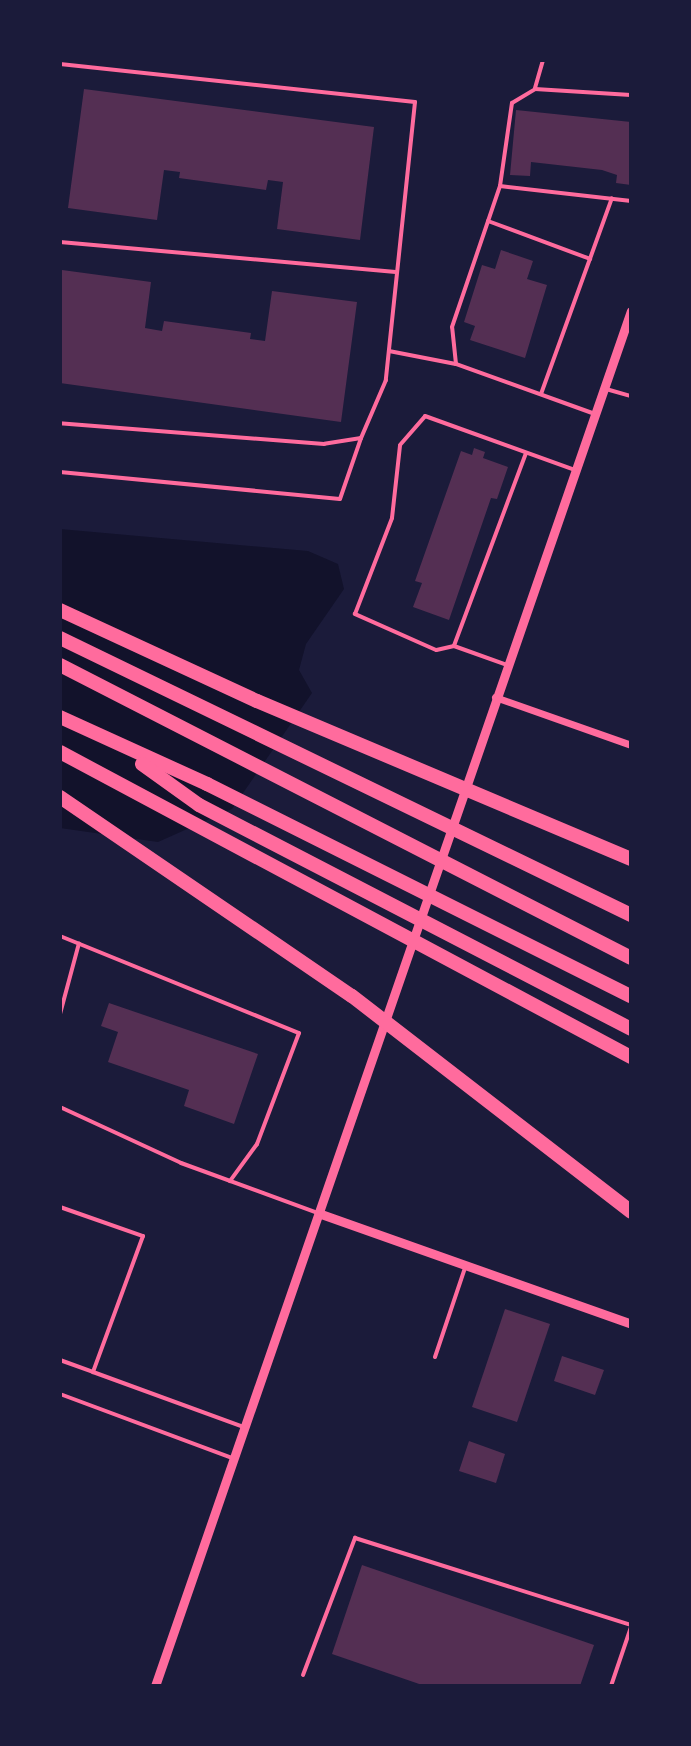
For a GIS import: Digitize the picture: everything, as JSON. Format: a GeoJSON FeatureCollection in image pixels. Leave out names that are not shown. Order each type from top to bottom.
{"type":"FeatureCollection","features":[{"type":"Feature","properties":{"kind":"highway"},"geometry":{"type":"LineString","coordinates":[[60,610],[257,701],[631,859]]}},
{"type":"Feature","properties":{"kind":"highway"},"geometry":{"type":"LineString","coordinates":[[60,638],[631,915]]}},
{"type":"Feature","properties":{"kind":"highway"},"geometry":{"type":"LineString","coordinates":[[60,665],[631,958]]}},
{"type":"Feature","properties":{"kind":"highway"},"geometry":{"type":"LineString","coordinates":[[60,717],[122,749],[207,784],[631,996]]}},
{"type":"Feature","properties":{"kind":"highway"},"geometry":{"type":"LineString","coordinates":[[122,749],[199,805],[631,1029]]}},
{"type":"Feature","properties":{"kind":"highway"},"geometry":{"type":"LineString","coordinates":[[60,752],[631,1057]]}},
{"type":"Feature","properties":{"kind":"highway"},"geometry":{"type":"LineString","coordinates":[[60,797],[352,996],[631,1212]]}},
{"type":"Feature","properties":{"kind":"highway"},"geometry":{"type":"LineString","coordinates":[[555,876],[631,908]]}},
{"type":"Feature","properties":{"kind":"street"},"geometry":{"type":"LineString","coordinates":[[155,1686],[321,1214],[495,697],[631,311]]}},
{"type":"Feature","properties":{"kind":"street"},"geometry":{"type":"LineString","coordinates":[[495,697],[631,745]]}},
{"type":"Feature","properties":{"kind":"street"},"geometry":{"type":"LineString","coordinates":[[321,1214],[631,1324]]}},
{"type":"Feature","properties":{"kind":"lane"},"geometry":{"type":"LineString","coordinates":[[535,89],[543,60]]}},
{"type":"Feature","properties":{"kind":"lane"},"geometry":{"type":"LineString","coordinates":[[60,64],[82,63],[415,102],[386,380],[361,438],[340,499],[60,472]]}},
{"type":"Feature","properties":{"kind":"lane"},"geometry":{"type":"LineString","coordinates":[[456,364],[452,327],[500,186],[512,103],[535,89],[631,95]]}},
{"type":"Feature","properties":{"kind":"lane"},"geometry":{"type":"LineString","coordinates":[[500,186],[631,201]]}},
{"type":"Feature","properties":{"kind":"lane"},"geometry":{"type":"LineString","coordinates":[[541,394],[612,198]]}},
{"type":"Feature","properties":{"kind":"lane"},"geometry":{"type":"LineString","coordinates":[[488,221],[590,259]]}},
{"type":"Feature","properties":{"kind":"lane"},"geometry":{"type":"LineString","coordinates":[[60,242],[397,272]]}},
{"type":"Feature","properties":{"kind":"lane"},"geometry":{"type":"LineString","coordinates":[[389,351],[456,364],[595,414]]}},
{"type":"Feature","properties":{"kind":"lane"},"geometry":{"type":"LineString","coordinates":[[604,389],[631,396]]}},
{"type":"Feature","properties":{"kind":"lane"},"geometry":{"type":"LineString","coordinates":[[507,665],[454,646],[428,647],[375,627],[354,610],[392,518],[400,445],[425,416],[575,470]]}},
{"type":"Feature","properties":{"kind":"lane"},"geometry":{"type":"LineString","coordinates":[[60,423],[324,444],[361,438]]}},
{"type":"Feature","properties":{"kind":"lane"},"geometry":{"type":"LineString","coordinates":[[454,646],[526,453]]}},
{"type":"Feature","properties":{"kind":"lane"},"geometry":{"type":"LineString","coordinates":[[60,936],[299,1033],[257,1144],[230,1181]]}},
{"type":"Feature","properties":{"kind":"lane"},"geometry":{"type":"LineString","coordinates":[[60,1014],[79,943]]}},
{"type":"Feature","properties":{"kind":"lane"},"geometry":{"type":"LineString","coordinates":[[60,1107],[230,1181],[321,1214]]}},
{"type":"Feature","properties":{"kind":"lane"},"geometry":{"type":"LineString","coordinates":[[60,1207],[143,1236],[93,1372]]}},
{"type":"Feature","properties":{"kind":"lane"},"geometry":{"type":"LineString","coordinates":[[435,1357],[466,1266]]}},
{"type":"Feature","properties":{"kind":"lane"},"geometry":{"type":"LineString","coordinates":[[60,1360],[245,1428]]}},
{"type":"Feature","properties":{"kind":"lane"},"geometry":{"type":"LineString","coordinates":[[60,1394],[235,1459]]}},
{"type":"Feature","properties":{"kind":"lane"},"geometry":{"type":"LineString","coordinates":[[303,1675],[355,1538],[631,1626],[611,1686]]}},
{"type":"Feature","properties":{"kind":"shaded area"},"geometry":{"type":"Polygon","coordinates":[[[60,529],[308,551],[338,564],[344,589],[306,644],[299,670],[312,693],[232,809],[158,842],[60,828],[60,529]]]}},
{"type":"Feature","properties":{"kind":"building"},"geometry":{"type":"Polygon","coordinates":[[[84,89],[374,127],[360,240],[277,229],[283,182],[268,180],[266,190],[179,178],[180,172],[164,170],[157,220],[68,208],[84,89]]]}},
{"type":"Feature","properties":{"kind":"building"},"geometry":{"type":"Polygon","coordinates":[[[516,110],[631,122],[631,185],[616,183],[617,175],[602,170],[531,162],[530,176],[510,175],[516,110]]]}},
{"type":"Feature","properties":{"kind":"building"},"geometry":{"type":"Polygon","coordinates":[[[501,250],[533,261],[527,279],[547,285],[525,358],[470,340],[475,326],[464,322],[482,265],[495,269],[501,250]]]}},
{"type":"Feature","properties":{"kind":"building"},"geometry":{"type":"Polygon","coordinates":[[[62,270],[151,282],[145,328],[162,331],[164,321],[251,333],[250,339],[265,341],[272,291],[357,302],[341,422],[60,383],[62,270]]]}},
{"type":"Feature","properties":{"kind":"building"},"geometry":{"type":"Polygon","coordinates":[[[474,448],[485,452],[483,458],[508,467],[497,499],[491,498],[449,620],[413,607],[422,583],[415,581],[461,451],[472,455],[474,448]]]}},
{"type":"Feature","properties":{"kind":"building"},"geometry":{"type":"Polygon","coordinates":[[[109,1003],[258,1054],[234,1124],[184,1106],[189,1090],[108,1062],[118,1032],[101,1026],[109,1003]]]}},
{"type":"Feature","properties":{"kind":"building"},"geometry":{"type":"Polygon","coordinates":[[[505,1309],[550,1324],[517,1422],[472,1407],[505,1309]]]}},
{"type":"Feature","properties":{"kind":"building"},"geometry":{"type":"Polygon","coordinates":[[[562,1356],[604,1370],[595,1395],[554,1381],[562,1356]]]}},
{"type":"Feature","properties":{"kind":"building"},"geometry":{"type":"Polygon","coordinates":[[[469,1441],[505,1454],[496,1483],[459,1471],[469,1441]]]}},
{"type":"Feature","properties":{"kind":"building"},"geometry":{"type":"Polygon","coordinates":[[[362,1565],[594,1645],[580,1686],[425,1686],[332,1654],[362,1565]]]}}]}
